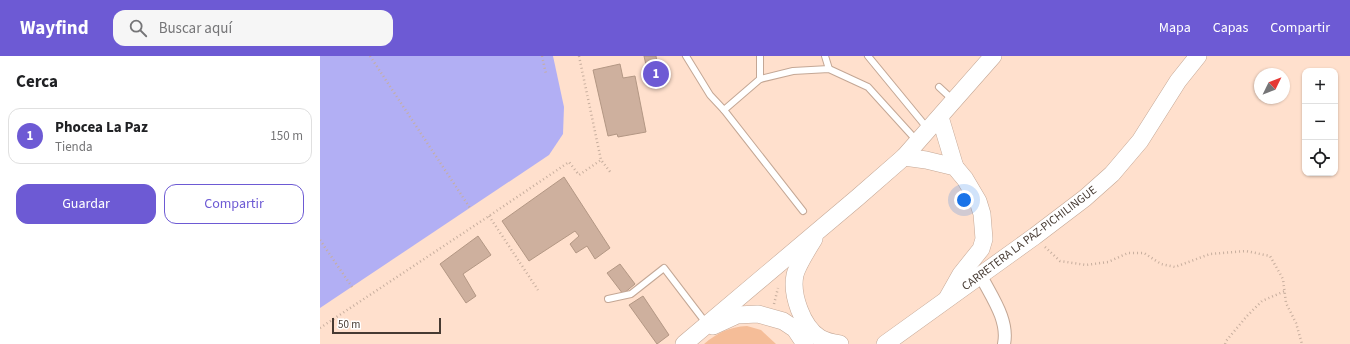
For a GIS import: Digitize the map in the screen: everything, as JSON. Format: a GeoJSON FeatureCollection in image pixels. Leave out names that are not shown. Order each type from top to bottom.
{"type":"FeatureCollection","features":[{"type":"Feature","properties":{"kind":"main road"},"geometry":{"type":"LineString","coordinates":[[684,344],[904,157],[993,56]]}},
{"type":"Feature","properties":{"kind":"main road","name":"CARRETERA LA PAZ-PICHILINGUE"},"geometry":{"type":"LineString","coordinates":[[888,343],[1035,236],[1085,198],[1112,174],[1140,141],[1178,81],[1198,56]]}},
{"type":"Feature","properties":{"kind":"main road"},"geometry":{"type":"LineString","coordinates":[[940,117],[955,167],[965,179],[978,201],[982,214],[984,239],[981,250],[961,274],[946,300]]}},
{"type":"Feature","properties":{"kind":"main road"},"geometry":{"type":"LineString","coordinates":[[904,157],[926,160],[955,167]]}},
{"type":"Feature","properties":{"kind":"main road"},"geometry":{"type":"LineString","coordinates":[[819,230],[795,274],[798,309],[805,324],[820,338],[840,344]]}},
{"type":"Feature","properties":{"kind":"main road"},"geometry":{"type":"LineString","coordinates":[[702,329],[737,315],[758,314],[783,321],[795,329],[805,344]]}},
{"type":"Feature","properties":{"kind":"main road"},"geometry":{"type":"LineString","coordinates":[[873,344],[888,343]]}},
{"type":"Feature","properties":{"kind":"street"},"geometry":{"type":"LineString","coordinates":[[981,276],[1002,317],[1006,336],[1004,344]]}},
{"type":"Feature","properties":{"kind":"lane"},"geometry":{"type":"LineString","coordinates":[[686,56],[710,95],[724,110],[803,211]]}},
{"type":"Feature","properties":{"kind":"lane"},"geometry":{"type":"LineString","coordinates":[[760,56],[760,78]]}},
{"type":"Feature","properties":{"kind":"lane"},"geometry":{"type":"LineString","coordinates":[[825,56],[829,70]]}},
{"type":"Feature","properties":{"kind":"lane"},"geometry":{"type":"LineString","coordinates":[[868,56],[923,136]]}},
{"type":"Feature","properties":{"kind":"lane"},"geometry":{"type":"LineString","coordinates":[[724,110],[760,78],[793,71],[829,70],[868,87],[923,136]]}},
{"type":"Feature","properties":{"kind":"lane"},"geometry":{"type":"LineString","coordinates":[[939,87],[954,101]]}},
{"type":"Feature","properties":{"kind":"lane"},"geometry":{"type":"LineString","coordinates":[[608,299],[631,294],[664,268],[702,329]]}},
{"type":"Feature","properties":{"kind":"path"},"geometry":{"type":"LineString","coordinates":[[370,56],[470,208]]}},
{"type":"Feature","properties":{"kind":"path"},"geometry":{"type":"LineString","coordinates":[[542,56],[546,74]]}},
{"type":"Feature","properties":{"kind":"path"},"geometry":{"type":"LineString","coordinates":[[579,56],[601,160],[611,173]]}},
{"type":"Feature","properties":{"kind":"path"},"geometry":{"type":"LineString","coordinates":[[320,328],[569,162],[579,175],[601,160]]}},
{"type":"Feature","properties":{"kind":"path"},"geometry":{"type":"LineString","coordinates":[[490,216],[538,290]]}},
{"type":"Feature","properties":{"kind":"path"},"geometry":{"type":"LineString","coordinates":[[1035,236],[1060,261],[1086,265],[1108,262],[1128,253],[1144,253],[1161,264],[1175,267],[1210,254],[1246,251],[1270,256],[1283,279],[1286,303],[1296,323],[1302,344]]}},
{"type":"Feature","properties":{"kind":"path"},"geometry":{"type":"LineString","coordinates":[[320,240],[352,287]]}},
{"type":"Feature","properties":{"kind":"path"},"geometry":{"type":"LineString","coordinates":[[1225,344],[1247,316],[1262,301],[1285,291]]}},
{"type":"Feature","properties":{"kind":"shaded area"},"geometry":{"type":"Polygon","coordinates":[[[320,56],[553,56],[564,107],[563,134],[549,155],[320,308],[320,56]]]}},
{"type":"Feature","properties":{"kind":"shaded area"},"geometry":{"type":"Polygon","coordinates":[[[747,326],[761,330],[776,344],[704,344],[724,331],[747,326]]]}},
{"type":"Feature","properties":{"kind":"building"},"geometry":{"type":"Polygon","coordinates":[[[644,56],[656,56],[657,62],[646,65],[644,56]]]}},
{"type":"Feature","properties":{"kind":"building"},"geometry":{"type":"Polygon","coordinates":[[[620,64],[623,78],[635,76],[646,132],[618,137],[617,134],[608,136],[593,70],[620,64]]]}},
{"type":"Feature","properties":{"kind":"building"},"geometry":{"type":"Polygon","coordinates":[[[564,177],[610,248],[595,259],[587,246],[576,253],[570,244],[579,236],[575,231],[529,261],[502,221],[564,177]]]}},
{"type":"Feature","properties":{"kind":"building"},"geometry":{"type":"Polygon","coordinates":[[[478,236],[491,255],[463,274],[476,296],[466,303],[440,264],[478,236]]]}},
{"type":"Feature","properties":{"kind":"building"},"geometry":{"type":"Polygon","coordinates":[[[620,264],[635,284],[623,294],[607,273],[620,264]]]}},
{"type":"Feature","properties":{"kind":"building"},"geometry":{"type":"Polygon","coordinates":[[[643,296],[669,335],[657,344],[629,305],[643,296]]]}},
{"type":"Feature","properties":{"kind":"place","name":"Phocea La Paz"},"geometry":{"type":"Point","coordinates":[656,74]}}]}
